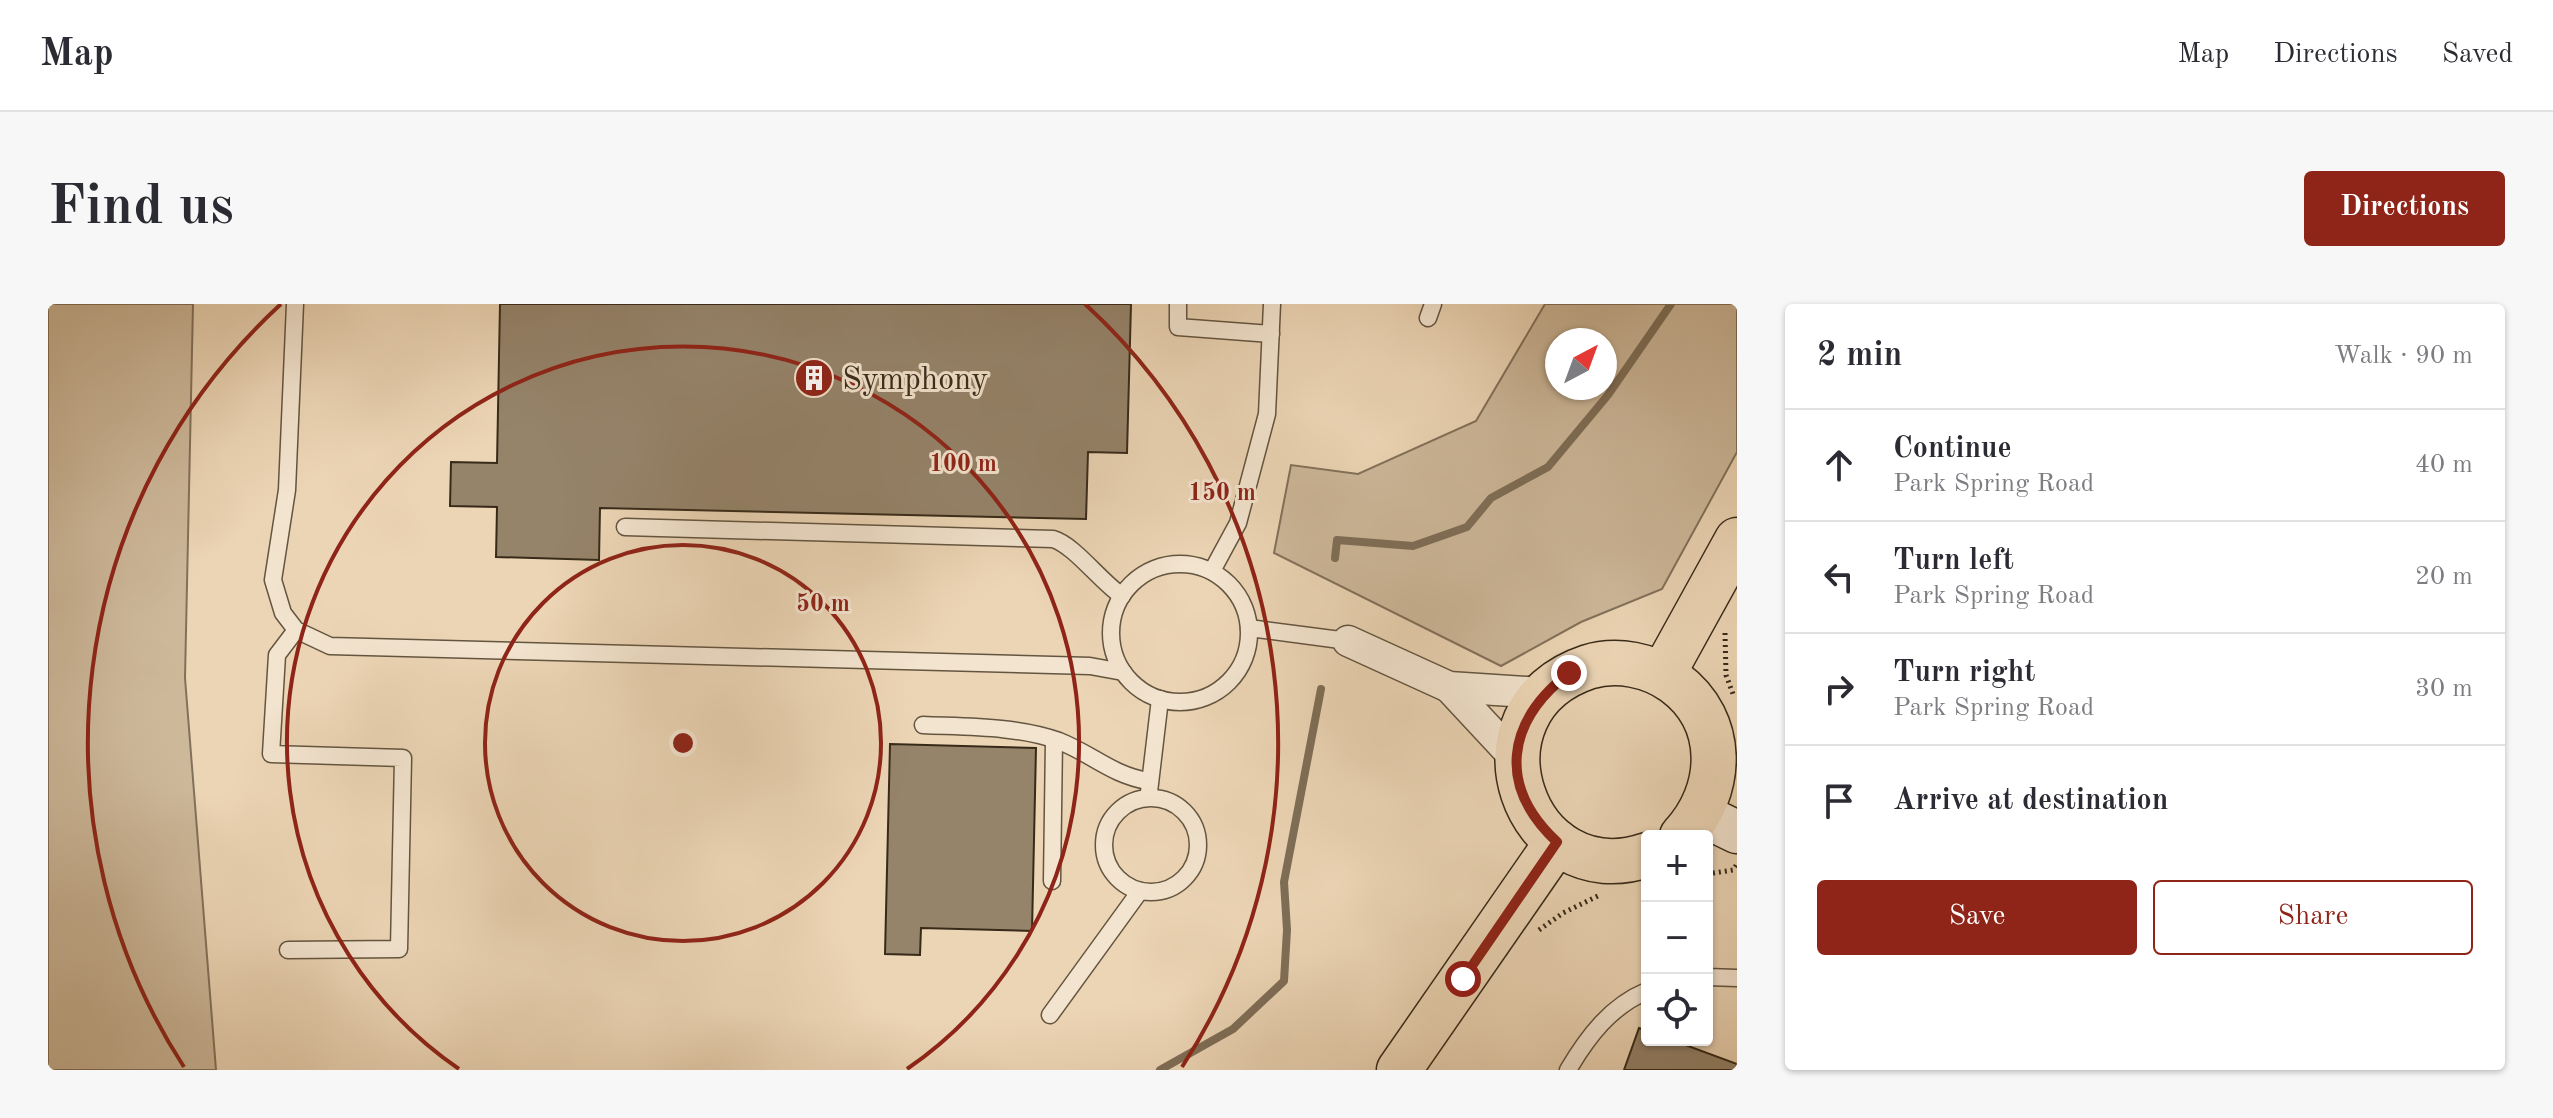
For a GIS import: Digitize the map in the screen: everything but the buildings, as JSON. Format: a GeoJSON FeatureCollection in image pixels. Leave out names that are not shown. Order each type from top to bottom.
{"type":"FeatureCollection","features":[{"type":"Feature","properties":{"kind":"main road"},"geometry":{"type":"LineString","coordinates":[[1663,674],[1737,540]]}},
{"type":"Feature","properties":{"kind":"main road"},"geometry":{"type":"LineString","coordinates":[[1641,856],[1608,861],[1582,855],[1557,842],[1540,826],[1527,806],[1518,783],[1516,759],[1520,735],[1529,713],[1543,693],[1569,673],[1600,663],[1632,664],[1663,674],[1685,690],[1701,711],[1712,736],[1715,763],[1706,828]]}},
{"type":"Feature","properties":{"kind":"main road"},"geometry":{"type":"LineString","coordinates":[[1399,1070],[1557,842]]}},
{"type":"Feature","properties":{"kind":"street"},"geometry":{"type":"LineString","coordinates":[[1348,641],[1449,687],[1543,693]]}},
{"type":"Feature","properties":{"kind":"street"},"geometry":{"type":"LineString","coordinates":[[1449,687],[1516,759]]}},
{"type":"Feature","properties":{"kind":"lane"},"geometry":{"type":"LineString","coordinates":[[295,304],[287,490],[273,580],[283,613],[296,630],[330,646],[1090,666],[1123,672]]}},
{"type":"Feature","properties":{"kind":"lane"},"geometry":{"type":"LineString","coordinates":[[1178,304],[1178,327],[1271,334]]}},
{"type":"Feature","properties":{"kind":"lane"},"geometry":{"type":"LineString","coordinates":[[1212,571],[1238,523],[1267,414],[1272,304]]}},
{"type":"Feature","properties":{"kind":"lane"},"geometry":{"type":"LineString","coordinates":[[625,527],[1053,539],[1065,542],[1099,580],[1122,596]]}},
{"type":"Feature","properties":{"kind":"lane"},"geometry":{"type":"LineString","coordinates":[[1188,564],[1212,571],[1231,585],[1244,605],[1249,628],[1247,650],[1239,670],[1224,687],[1193,700],[1160,699],[1139,688],[1123,672],[1114,654],[1111,634],[1114,614],[1122,596],[1139,577],[1162,566],[1188,564]]}},
{"type":"Feature","properties":{"kind":"lane"},"geometry":{"type":"LineString","coordinates":[[1249,628],[1348,641]]}},
{"type":"Feature","properties":{"kind":"lane"},"geometry":{"type":"LineString","coordinates":[[288,950],[399,949],[400,917],[403,758],[271,754],[277,655],[296,630]]}},
{"type":"Feature","properties":{"kind":"lane"},"geometry":{"type":"LineString","coordinates":[[923,725],[980,728],[1054,740],[1149,789],[1188,815],[1199,842],[1198,856],[1192,870],[1170,889],[1140,891],[1113,873],[1105,857],[1103,841],[1108,824],[1118,811],[1149,789],[1160,699]]}},
{"type":"Feature","properties":{"kind":"lane"},"geometry":{"type":"LineString","coordinates":[[1052,881],[1054,740]]}},
{"type":"Feature","properties":{"kind":"lane"},"geometry":{"type":"LineString","coordinates":[[1050,1015],[1140,891]]}},
{"type":"Feature","properties":{"kind":"lane"},"geometry":{"type":"LineString","coordinates":[[1713,977],[1737,978]]}},
{"type":"Feature","properties":{"kind":"lane"},"geometry":{"type":"LineString","coordinates":[[1568,1070],[1621,1002],[1641,994]]}},
{"type":"Feature","properties":{"kind":"path"},"geometry":{"type":"LineString","coordinates":[[1725,629],[1726,675],[1737,706]]}},
{"type":"Feature","properties":{"kind":"path"},"geometry":{"type":"LineString","coordinates":[[1713,873],[1733,870],[1737,863]]}},
{"type":"Feature","properties":{"kind":"path"},"geometry":{"type":"LineString","coordinates":[[1538,931],[1563,913],[1613,889]]}},
{"type":"Feature","properties":{"kind":"shaded area"},"geometry":{"type":"Polygon","coordinates":[[[48,304],[193,304],[185,678],[216,1070],[48,1070],[48,304]]]}},
{"type":"Feature","properties":{"kind":"shaded area"},"geometry":{"type":"Polygon","coordinates":[[[1545,304],[1737,304],[1737,452],[1662,589],[1581,622],[1501,666],[1274,553],[1291,465],[1358,474],[1476,421],[1545,304]]]}},
{"type":"Feature","properties":{"kind":"waterway"},"geometry":{"type":"LineString","coordinates":[[1335,558],[1337,540],[1413,546],[1467,527],[1491,498],[1548,467],[1608,395],[1671,304]]}},
{"type":"Feature","properties":{"kind":"waterway"},"geometry":{"type":"LineString","coordinates":[[1160,1070],[1233,1029],[1284,981],[1287,930],[1284,882],[1321,689]]}},
{"type":"Feature","properties":{"kind":"place","name":"Symphony"},"geometry":{"type":"Point","coordinates":[814,378]}},
{"type":"Feature","properties":{"kind":"route"},"geometry":{"type":"LineString","coordinates":[[1463,979],[1557,842],[1540,826],[1527,806],[1518,783],[1516,759],[1520,735],[1529,713],[1543,693],[1569,673]]}}]}
